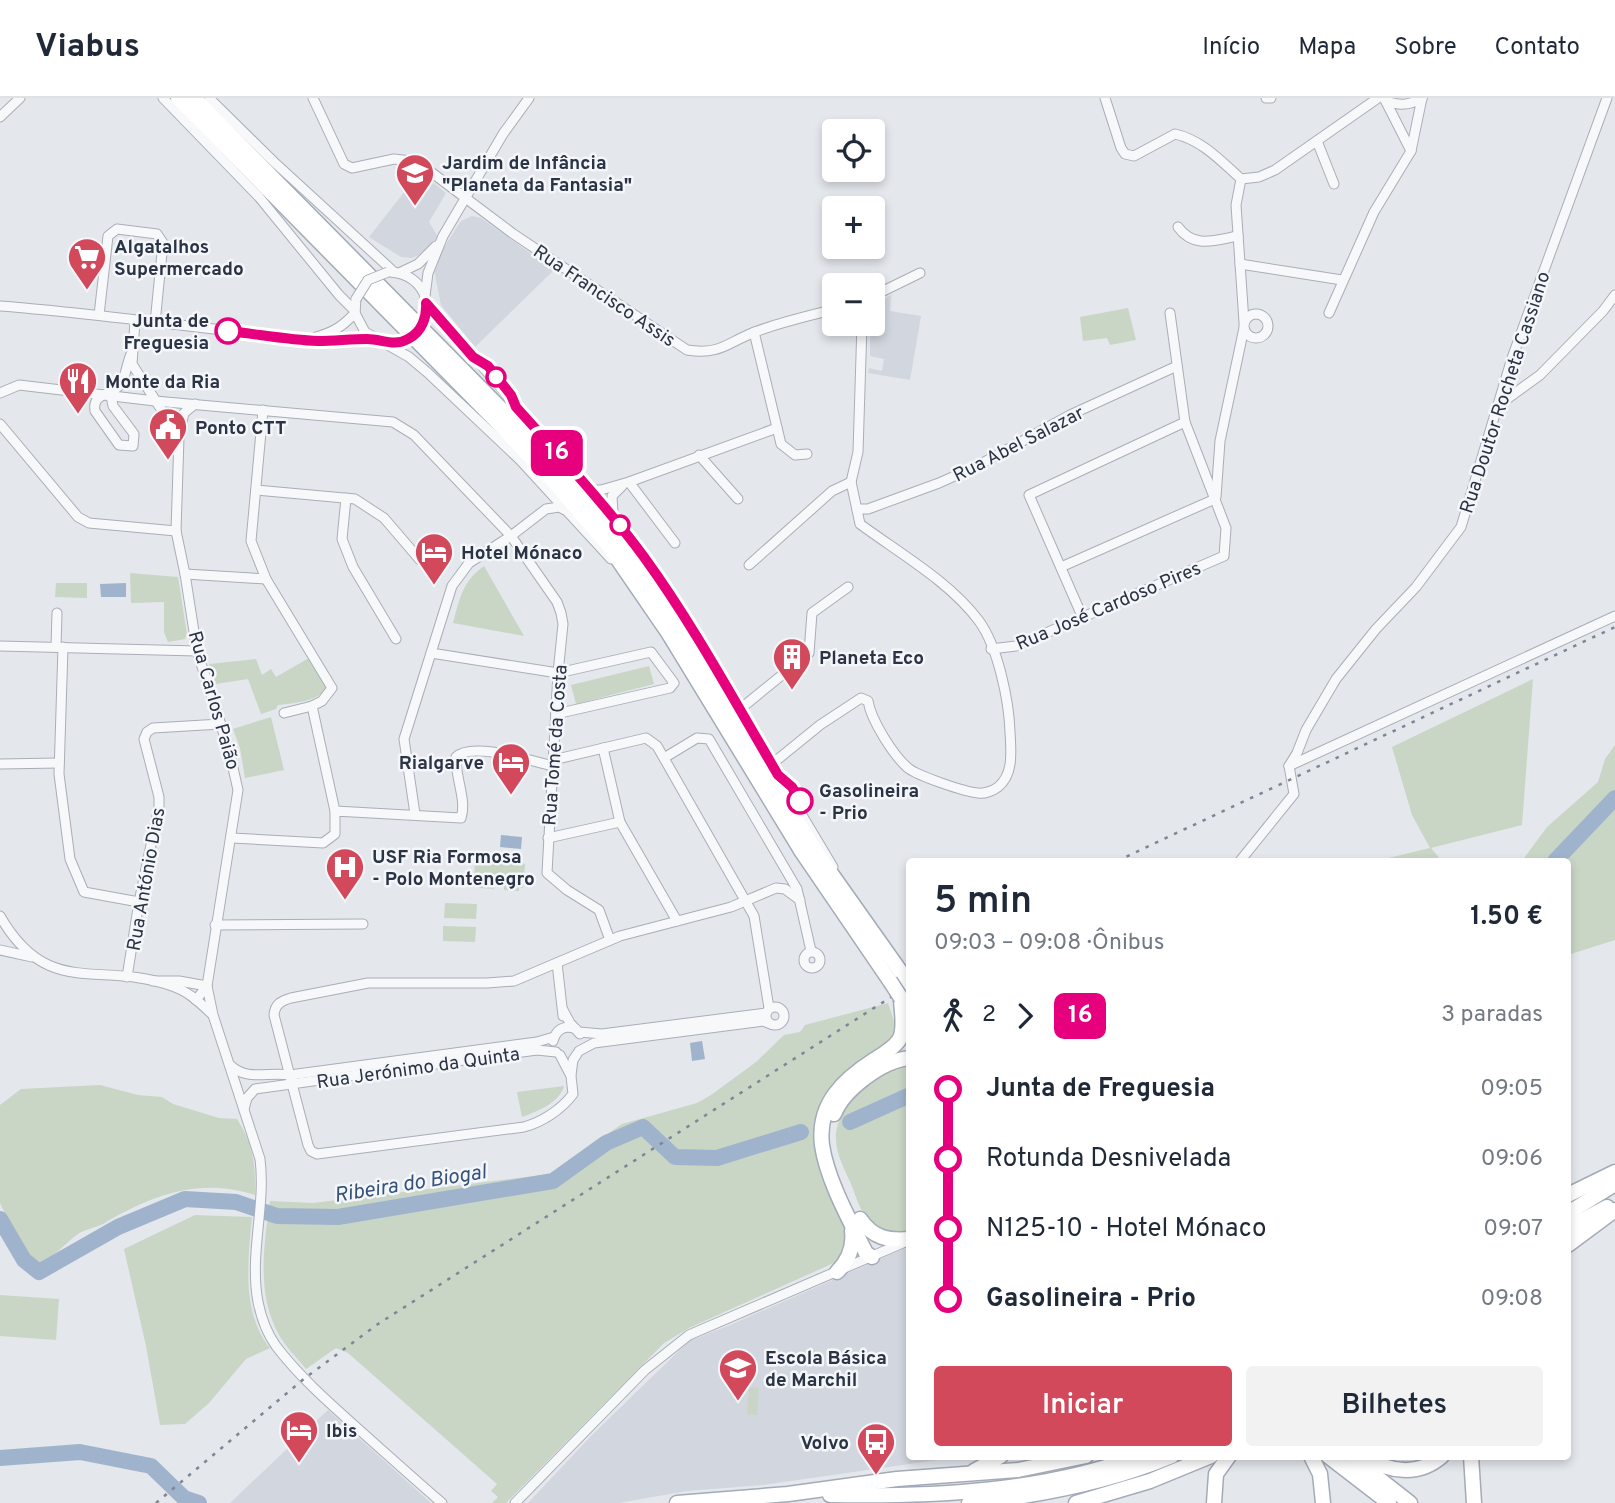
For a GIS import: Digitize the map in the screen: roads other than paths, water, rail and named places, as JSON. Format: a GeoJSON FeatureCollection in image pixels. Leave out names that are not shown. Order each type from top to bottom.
{"type":"FeatureCollection","features":[{"type":"Feature","properties":{"kind":"main road"},"geometry":{"type":"LineString","coordinates":[[178,98],[433,356],[553,481],[608,545],[669,634],[802,852],[901,980]]}},
{"type":"Feature","properties":{"kind":"main road"},"geometry":{"type":"LineString","coordinates":[[194,98],[517,425],[579,492],[626,549],[660,598],[818,855],[901,980],[906,1004],[899,1040],[884,1054],[842,1082],[829,1101],[822,1123],[825,1160],[855,1221],[852,1248],[837,1272]]}},
{"type":"Feature","properties":{"kind":"main road"},"geometry":{"type":"LineString","coordinates":[[872,1257],[866,1253],[832,1152],[830,1140],[833,1118],[842,1099],[853,1087],[892,1062],[906,1059]]}},
{"type":"Feature","properties":{"kind":"main road"},"geometry":{"type":"LineString","coordinates":[[1571,1194],[1615,1172]]}},
{"type":"Feature","properties":{"kind":"main road"},"geometry":{"type":"LineString","coordinates":[[1571,1211],[1615,1184]]}},
{"type":"Feature","properties":{"kind":"main road"},"geometry":{"type":"LineString","coordinates":[[1571,1226],[1615,1203]]}},
{"type":"Feature","properties":{"kind":"main road"},"geometry":{"type":"LineString","coordinates":[[1571,1243],[1615,1210]]}},
{"type":"Feature","properties":{"kind":"main road"},"geometry":{"type":"LineString","coordinates":[[855,1221],[886,1239],[906,1240]]}},
{"type":"Feature","properties":{"kind":"main road"},"geometry":{"type":"LineString","coordinates":[[970,1473],[994,1460]]}},
{"type":"Feature","properties":{"kind":"main road"},"geometry":{"type":"LineString","coordinates":[[677,1503],[1018,1470],[1067,1460]]}},
{"type":"Feature","properties":{"kind":"main road"},"geometry":{"type":"LineString","coordinates":[[788,1494],[880,1496],[1006,1488],[1051,1480],[1124,1460]]}},
{"type":"Feature","properties":{"kind":"main road"},"geometry":{"type":"LineString","coordinates":[[969,1503],[1055,1492],[1160,1460]]}},
{"type":"Feature","properties":{"kind":"main road"},"geometry":{"type":"LineString","coordinates":[[1076,1503],[1150,1481],[1201,1460]]}},
{"type":"Feature","properties":{"kind":"main road"},"geometry":{"type":"LineString","coordinates":[[1214,1503],[1216,1474],[1226,1460]]}},
{"type":"Feature","properties":{"kind":"main road"},"geometry":{"type":"LineString","coordinates":[[1313,1460],[1320,1475],[1323,1503]]}},
{"type":"Feature","properties":{"kind":"main road"},"geometry":{"type":"LineString","coordinates":[[1333,1460],[1388,1503]]}},
{"type":"Feature","properties":{"kind":"main road"},"geometry":{"type":"LineString","coordinates":[[1355,1460],[1410,1503]]}},
{"type":"Feature","properties":{"kind":"main road"},"geometry":{"type":"LineString","coordinates":[[1370,1460],[1381,1466],[1408,1471],[1423,1468],[1436,1460]]}},
{"type":"Feature","properties":{"kind":"main road"},"geometry":{"type":"LineString","coordinates":[[1471,1460],[1474,1503]]}},
{"type":"Feature","properties":{"kind":"street"},"geometry":{"type":"LineString","coordinates":[[0,117],[20,98]]}},
{"type":"Feature","properties":{"kind":"street"},"geometry":{"type":"LineString","coordinates":[[163,98],[259,197],[355,312],[365,332],[374,340]]}},
{"type":"Feature","properties":{"kind":"street"},"geometry":{"type":"LineString","coordinates":[[209,98],[248,138],[394,272],[416,282],[426,303],[614,518],[671,596],[826,852],[854,908]]}},
{"type":"Feature","properties":{"kind":"street","name":"Rua Francisco Assis"},"geometry":{"type":"LineString","coordinates":[[313,98],[344,164],[352,168],[394,159],[411,161],[427,169],[512,233],[687,349],[716,351],[754,332],[822,313]]}},
{"type":"Feature","properties":{"kind":"street"},"geometry":{"type":"LineString","coordinates":[[300,338],[334,332],[344,326],[355,312],[356,299],[368,280],[418,264],[428,256],[443,236],[509,125],[529,98]]}},
{"type":"Feature","properties":{"kind":"street"},"geometry":{"type":"LineString","coordinates":[[1105,98],[1125,154],[1134,156],[1175,134],[1188,136],[1241,179],[1259,177],[1275,170],[1383,99]]}},
{"type":"Feature","properties":{"kind":"street","name":"Rua Doutor Rocheta Cassiano"},"geometry":{"type":"LineString","coordinates":[[1289,766],[1306,730],[1336,679],[1376,629],[1416,587],[1461,527],[1512,358],[1607,98]]}},
{"type":"Feature","properties":{"kind":"street"},"geometry":{"type":"LineString","coordinates":[[1383,99],[1398,105],[1409,105],[1422,99]]}},
{"type":"Feature","properties":{"kind":"street"},"geometry":{"type":"LineString","coordinates":[[1383,99],[1411,150]]}},
{"type":"Feature","properties":{"kind":"street"},"geometry":{"type":"LineString","coordinates":[[1329,313],[1374,212],[1411,150],[1422,99]]}},
{"type":"Feature","properties":{"kind":"street"},"geometry":{"type":"LineString","coordinates":[[1317,141],[1334,184]]}},
{"type":"Feature","properties":{"kind":"street"},"geometry":{"type":"LineString","coordinates":[[1215,499],[1220,441],[1244,325],[1236,205],[1241,179]]}},
{"type":"Feature","properties":{"kind":"street"},"geometry":{"type":"LineString","coordinates":[[1178,227],[1187,238],[1199,243],[1238,236]]}},
{"type":"Feature","properties":{"kind":"street"},"geometry":{"type":"LineString","coordinates":[[99,315],[108,236],[117,229],[157,234],[163,243],[155,323]]}},
{"type":"Feature","properties":{"kind":"street"},"geometry":{"type":"LineString","coordinates":[[0,306],[319,341],[374,340],[397,343],[408,339],[424,323],[428,273],[443,236]]}},
{"type":"Feature","properties":{"kind":"street"},"geometry":{"type":"LineString","coordinates":[[1240,264],[1342,280]]}},
{"type":"Feature","properties":{"kind":"street"},"geometry":{"type":"LineString","coordinates":[[885,290],[920,273]]}},
{"type":"Feature","properties":{"kind":"street"},"geometry":{"type":"LineString","coordinates":[[1499,405],[1540,376],[1615,295]]}},
{"type":"Feature","properties":{"kind":"street"},"geometry":{"type":"LineString","coordinates":[[1170,313],[1185,422],[1215,499]]}},
{"type":"Feature","properties":{"kind":"street"},"geometry":{"type":"LineString","coordinates":[[135,321],[132,364],[179,437]]}},
{"type":"Feature","properties":{"kind":"street"},"geometry":{"type":"LineString","coordinates":[[754,332],[782,444],[794,455],[807,454]]}},
{"type":"Feature","properties":{"kind":"street"},"geometry":{"type":"LineString","coordinates":[[772,764],[820,725],[861,698],[868,701],[877,724],[909,769],[979,794],[997,788],[1010,768],[1007,697],[981,624],[966,606],[940,583],[860,524],[851,482],[858,452],[862,336]]}},
{"type":"Feature","properties":{"kind":"street"},"geometry":{"type":"LineString","coordinates":[[386,343],[428,373],[544,485],[610,557],[708,698]]}},
{"type":"Feature","properties":{"kind":"street"},"geometry":{"type":"LineString","coordinates":[[107,395],[134,434],[133,446],[119,445],[98,415],[94,404],[97,399],[119,386],[132,353]]}},
{"type":"Feature","properties":{"kind":"street","name":"Rua Abel Salazar"},"geometry":{"type":"LineString","coordinates":[[857,509],[868,509],[939,483],[977,466],[1070,415],[1177,366]]}},
{"type":"Feature","properties":{"kind":"street"},"geometry":{"type":"LineString","coordinates":[[129,398],[138,388],[139,376]]}},
{"type":"Feature","properties":{"kind":"street","name":"Rua Tomé da Costa"},"geometry":{"type":"LineString","coordinates":[[0,393],[19,385],[155,401],[393,422],[414,435],[511,537],[557,601],[563,624],[547,873],[567,890],[600,910],[610,940]]}},
{"type":"Feature","properties":{"kind":"street","name":"Rua Carlos Paião"},"geometry":{"type":"LineString","coordinates":[[195,404],[184,413],[179,437],[176,531],[186,574],[197,651],[221,724],[238,790],[206,986],[196,1000]]}},
{"type":"Feature","properties":{"kind":"street"},"geometry":{"type":"LineString","coordinates":[[98,415],[109,415],[113,406]]}},
{"type":"Feature","properties":{"kind":"street"},"geometry":{"type":"LineString","coordinates":[[263,410],[251,541],[266,579],[331,688],[322,701],[284,713]]}},
{"type":"Feature","properties":{"kind":"street"},"geometry":{"type":"LineString","coordinates":[[1082,616],[1029,495],[1185,422]]}},
{"type":"Feature","properties":{"kind":"street"},"geometry":{"type":"LineString","coordinates":[[0,424],[78,517],[89,523],[176,531]]}},
{"type":"Feature","properties":{"kind":"street"},"geometry":{"type":"LineString","coordinates":[[590,490],[601,490],[629,482],[777,428]]}},
{"type":"Feature","properties":{"kind":"street"},"geometry":{"type":"LineString","coordinates":[[699,455],[738,499]]}},
{"type":"Feature","properties":{"kind":"street"},"geometry":{"type":"LineString","coordinates":[[614,518],[612,496],[629,482]]}},
{"type":"Feature","properties":{"kind":"street"},"geometry":{"type":"LineString","coordinates":[[629,482],[676,543]]}},
{"type":"Feature","properties":{"kind":"street"},"geometry":{"type":"LineString","coordinates":[[749,565],[832,491],[851,482]]}},
{"type":"Feature","properties":{"kind":"street"},"geometry":{"type":"LineString","coordinates":[[415,814],[404,739],[452,586],[469,563],[511,537],[541,511],[547,498],[544,485]]}},
{"type":"Feature","properties":{"kind":"street"},"geometry":{"type":"LineString","coordinates":[[256,490],[355,499],[384,518],[420,559]]}},
{"type":"Feature","properties":{"kind":"street"},"geometry":{"type":"LineString","coordinates":[[346,498],[342,539],[353,567],[397,639]]}},
{"type":"Feature","properties":{"kind":"street"},"geometry":{"type":"LineString","coordinates":[[1060,567],[1215,499]]}},
{"type":"Feature","properties":{"kind":"street","name":"Rua José Cardoso Pires"},"geometry":{"type":"LineString","coordinates":[[991,649],[1016,646],[1224,556],[1226,528],[1215,499]]}},
{"type":"Feature","properties":{"kind":"street"},"geometry":{"type":"LineString","coordinates":[[535,516],[547,509],[559,507],[566,510]]}},
{"type":"Feature","properties":{"kind":"street"},"geometry":{"type":"LineString","coordinates":[[186,574],[266,579]]}},
{"type":"Feature","properties":{"kind":"street"},"geometry":{"type":"LineString","coordinates":[[740,710],[809,653],[812,613],[848,587]]}},
{"type":"Feature","properties":{"kind":"street"},"geometry":{"type":"LineString","coordinates":[[57,613],[60,647],[59,763],[70,859],[85,892],[139,902]]}},
{"type":"Feature","properties":{"kind":"street"},"geometry":{"type":"LineString","coordinates":[[1242,858],[1294,794],[1289,766],[1615,616]]}},
{"type":"Feature","properties":{"kind":"street"},"geometry":{"type":"LineString","coordinates":[[0,646],[197,651]]}},
{"type":"Feature","properties":{"kind":"street"},"geometry":{"type":"LineString","coordinates":[[431,653],[558,673],[651,652],[674,683],[670,688],[556,714]]}},
{"type":"Feature","properties":{"kind":"street"},"geometry":{"type":"LineString","coordinates":[[232,838],[323,843],[335,834],[335,811],[312,706]]}},
{"type":"Feature","properties":{"kind":"street","name":"Rua António Dias"},"geometry":{"type":"LineString","coordinates":[[127,977],[159,807],[159,797],[144,739],[147,732],[153,728],[221,724]]}},
{"type":"Feature","properties":{"kind":"street"},"geometry":{"type":"LineString","coordinates":[[335,811],[461,818],[463,811],[455,768],[456,757],[460,754],[477,750],[553,763],[646,738],[657,746],[754,916],[771,1009],[766,1018],[771,1024],[779,1024],[784,1014],[771,1009]]}},
{"type":"Feature","properties":{"kind":"street"},"geometry":{"type":"LineString","coordinates":[[664,758],[697,738],[709,739],[797,889],[811,951]]}},
{"type":"Feature","properties":{"kind":"street"},"geometry":{"type":"LineString","coordinates":[[603,748],[620,822],[677,921]]}},
{"type":"Feature","properties":{"kind":"street"},"geometry":{"type":"LineString","coordinates":[[0,764],[59,763]]}},
{"type":"Feature","properties":{"kind":"street"},"geometry":{"type":"LineString","coordinates":[[548,838],[620,822]]}},
{"type":"Feature","properties":{"kind":"street"},"geometry":{"type":"LineString","coordinates":[[776,888],[782,878],[783,867]]}},
{"type":"Feature","properties":{"kind":"street"},"geometry":{"type":"LineString","coordinates":[[557,963],[566,1018],[583,1042],[573,1060],[573,1094],[567,1102],[537,1123],[524,1127],[317,1154],[312,1151],[308,1145],[274,1015],[275,1007],[280,1002],[368,983],[514,981],[610,940],[747,902],[776,888],[786,889],[800,900]]}},
{"type":"Feature","properties":{"kind":"street"},"geometry":{"type":"LineString","coordinates":[[0,916],[11,936],[32,957]]}},
{"type":"Feature","properties":{"kind":"street"},"geometry":{"type":"LineString","coordinates":[[215,925],[363,924]]}},
{"type":"Feature","properties":{"kind":"street"},"geometry":{"type":"LineString","coordinates":[[0,950],[32,957],[61,971],[127,977],[173,986],[196,1000],[213,1016]]}},
{"type":"Feature","properties":{"kind":"street"},"geometry":{"type":"LineString","coordinates":[[153,981],[179,981],[206,986],[213,1016],[239,1087],[260,1158],[263,1179],[256,1246],[258,1301],[264,1326],[295,1368],[335,1408],[442,1503]]}},
{"type":"Feature","properties":{"kind":"street","name":"Rua Jerónimo da Quinta"},"geometry":{"type":"LineString","coordinates":[[239,1087],[255,1089],[281,1086],[537,1042],[565,1027],[602,1034],[771,1009]]}},
{"type":"Feature","properties":{"kind":"street"},"geometry":{"type":"LineString","coordinates":[[564,1010],[553,1046],[571,1076]]}},
{"type":"Feature","properties":{"kind":"street","name":"Rua Jerónimo da Quinta"},"geometry":{"type":"LineString","coordinates":[[239,1087],[255,1076],[275,1073],[292,1084],[537,1050],[571,1057],[594,1043],[763,1021],[771,1024]]}},
{"type":"Feature","properties":{"kind":"street"},"geometry":{"type":"LineString","coordinates":[[275,1073],[282,1068],[285,1055]]}},
{"type":"Feature","properties":{"kind":"street"},"geometry":{"type":"LineString","coordinates":[[229,1064],[246,1076],[255,1076]]}},
{"type":"Feature","properties":{"kind":"street"},"geometry":{"type":"LineString","coordinates":[[244,1109],[247,1098],[255,1089]]}},
{"type":"Feature","properties":{"kind":"street"},"geometry":{"type":"LineString","coordinates":[[515,1503],[645,1370],[689,1335],[906,1242]]}},
{"type":"Feature","properties":{"kind":"street"},"geometry":{"type":"LineString","coordinates":[[521,1503],[541,1478]]}},
{"type":"Feature","properties":{"kind":"water"},"geometry":{"type":"Polygon","coordinates":[[[126,583],[126,597],[101,597],[100,584],[126,583]]]}},
{"type":"Feature","properties":{"kind":"water"},"geometry":{"type":"Polygon","coordinates":[[[501,835],[522,837],[521,849],[500,847],[501,835]]]}},
{"type":"Feature","properties":{"kind":"water"},"geometry":{"type":"Polygon","coordinates":[[[702,1041],[705,1059],[692,1061],[690,1043],[702,1041]]]}},
{"type":"Feature","properties":{"kind":"waterway","name":"Ribeira do Biogal"},"geometry":{"type":"LineString","coordinates":[[1558,858],[1615,798]]}},
{"type":"Feature","properties":{"kind":"waterway","name":"Ribeira do Biogal"},"geometry":{"type":"LineString","coordinates":[[850,1122],[906,1097]]}},
{"type":"Feature","properties":{"kind":"waterway","name":"Ribeira do Biogal"},"geometry":{"type":"LineString","coordinates":[[0,1219],[24,1260],[39,1272],[118,1227],[185,1199],[236,1202],[277,1216],[338,1217],[553,1181],[606,1143],[643,1127],[675,1157],[717,1158],[801,1132]]}},
{"type":"Feature","properties":{"kind":"waterway"},"geometry":{"type":"LineString","coordinates":[[0,1458],[80,1452],[151,1466],[184,1498],[199,1503]]}},
{"type":"Feature","properties":{"kind":"railway"},"geometry":{"type":"LineString","coordinates":[[1123,858],[1615,627]]}},
{"type":"Feature","properties":{"kind":"railway"},"geometry":{"type":"LineString","coordinates":[[156,1503],[305,1378],[378,1324],[906,988]]}},
{"type":"Feature","properties":{"kind":"place","name":"Jardim de Infância \"Planeta da Fantasia\""},"geometry":{"type":"Point","coordinates":[415,207]}},
{"type":"Feature","properties":{"kind":"place","name":"Algatalhos Supermercado"},"geometry":{"type":"Point","coordinates":[87,291]}},
{"type":"Feature","properties":{"kind":"place","name":"Junta de Freguesia"},"geometry":{"type":"Point","coordinates":[228,331]}},
{"type":"Feature","properties":{"kind":"place","name":"Monte da Ria"},"geometry":{"type":"Point","coordinates":[78,415]}},
{"type":"Feature","properties":{"kind":"place","name":"Ponto CTT"},"geometry":{"type":"Point","coordinates":[168,461]}},
{"type":"Feature","properties":{"kind":"place","name":"Hotel Mónaco"},"geometry":{"type":"Point","coordinates":[434,586]}},
{"type":"Feature","properties":{"kind":"place","name":"Planeta Eco"},"geometry":{"type":"Point","coordinates":[792,691]}},
{"type":"Feature","properties":{"kind":"place","name":"Rialgarve"},"geometry":{"type":"Point","coordinates":[511,796]}},
{"type":"Feature","properties":{"kind":"place","name":"Gasolineira - Prio"},"geometry":{"type":"Point","coordinates":[800,801]}},
{"type":"Feature","properties":{"kind":"place","name":"USF Ria Formosa - Polo Montenegro"},"geometry":{"type":"Point","coordinates":[345,901]}},
{"type":"Feature","properties":{"kind":"place","name":"Escola Básica de Marchil"},"geometry":{"type":"Point","coordinates":[738,1402]}},
{"type":"Feature","properties":{"kind":"place","name":"Ibis"},"geometry":{"type":"Point","coordinates":[299,1464]}},
{"type":"Feature","properties":{"kind":"place","name":"Volvo"},"geometry":{"type":"Point","coordinates":[876,1476]}}]}
